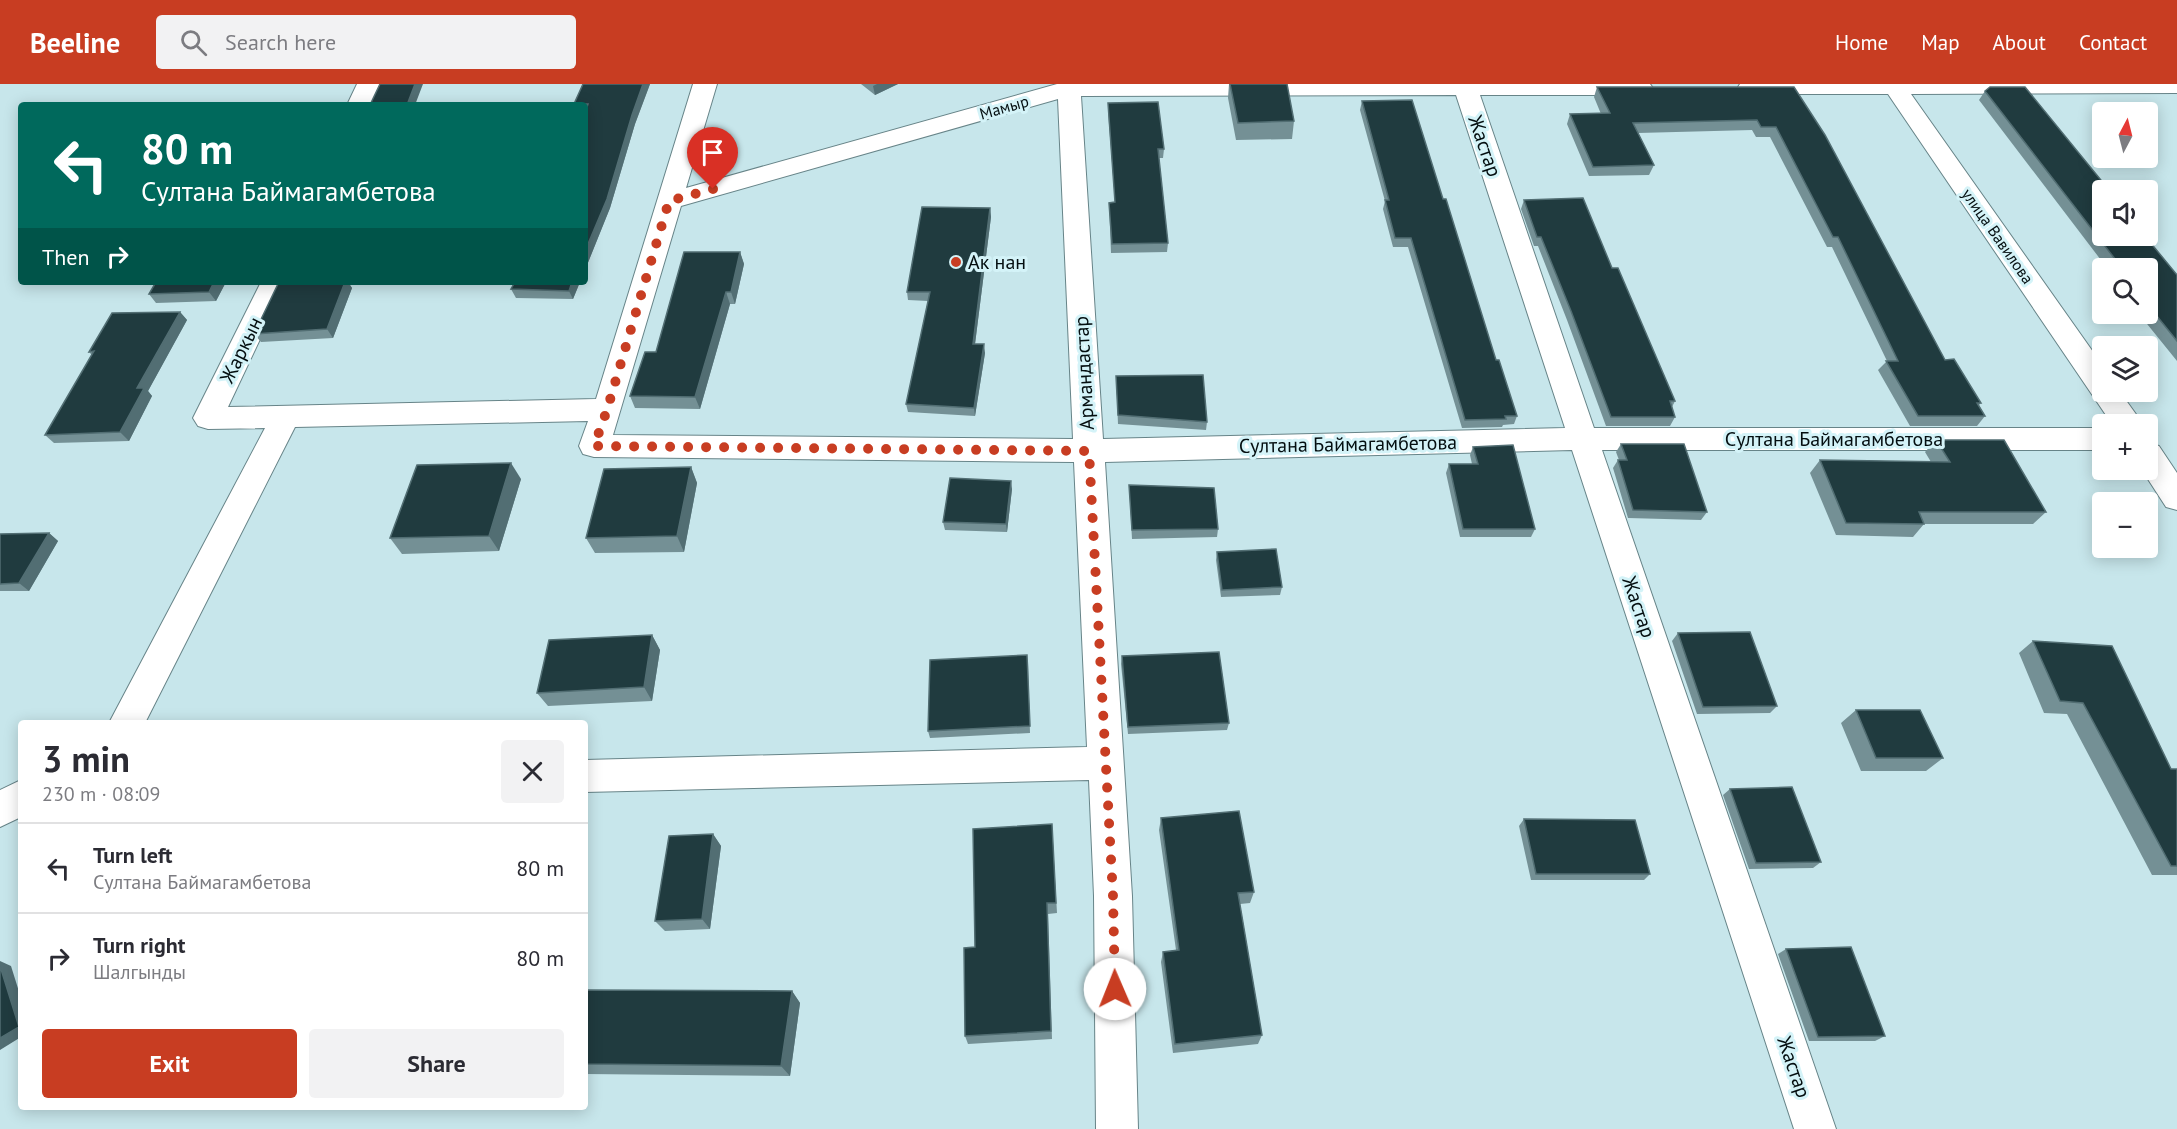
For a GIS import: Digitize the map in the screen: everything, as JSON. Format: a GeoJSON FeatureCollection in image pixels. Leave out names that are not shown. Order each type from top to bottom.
{"type":"FeatureCollection","features":[{"type":"Feature","properties":{"kind":"street"},"geometry":{"type":"LineString","coordinates":[[360,102],[369,84]]}},
{"type":"Feature","properties":{"kind":"street"},"geometry":{"type":"LineString","coordinates":[[129,720],[286,416],[607,410],[705,84]]}},
{"type":"Feature","properties":{"kind":"street","name":"Жастар"},"geometry":{"type":"LineString","coordinates":[[1465,86],[1815,1129]]}},
{"type":"Feature","properties":{"kind":"street","name":"улица Вавилова"},"geometry":{"type":"LineString","coordinates":[[1894,86],[2092,373]]}},
{"type":"Feature","properties":{"kind":"street"},"geometry":{"type":"LineString","coordinates":[[1728,87],[2177,86]]}},
{"type":"Feature","properties":{"kind":"street","name":"Мамыр"},"geometry":{"type":"LineString","coordinates":[[669,201],[1069,87],[1669,88]]}},
{"type":"Feature","properties":{"kind":"street","name":"Армандастар"},"geometry":{"type":"LineString","coordinates":[[1069,87],[1113,896],[1117,1129]]}},
{"type":"Feature","properties":{"kind":"street","name":"Жаркын"},"geometry":{"type":"LineString","coordinates":[[273,285],[208,418],[286,416]]}},
{"type":"Feature","properties":{"kind":"street","name":"Султана Баймагамбетова"},"geometry":{"type":"LineString","coordinates":[[607,410],[594,446],[1089,451],[1583,438],[2092,440]]}},
{"type":"Feature","properties":{"kind":"street"},"geometry":{"type":"LineString","coordinates":[[2158,469],[2177,498]]}},
{"type":"Feature","properties":{"kind":"street"},"geometry":{"type":"LineString","coordinates":[[588,776],[1106,763]]}},
{"type":"Feature","properties":{"kind":"street"},"geometry":{"type":"LineString","coordinates":[[0,810],[18,799]]}},
{"type":"Feature","properties":{"kind":"building"},"geometry":{"type":"Polygon","coordinates":[[[380,84],[415,84],[408,102],[371,102],[380,84]]]}},
{"type":"Feature","properties":{"kind":"building"},"geometry":{"type":"Polygon","coordinates":[[[583,84],[643,84],[607,199],[588,244],[588,102],[575,102],[583,84]]]}},
{"type":"Feature","properties":{"kind":"building"},"geometry":{"type":"Polygon","coordinates":[[[1230,84],[1287,84],[1294,121],[1238,123],[1230,84]]]}},
{"type":"Feature","properties":{"kind":"building"},"geometry":{"type":"Polygon","coordinates":[[[1597,87],[1794,87],[1825,135],[1945,360],[1954,359],[1981,403],[1977,403],[1985,416],[1918,416],[1886,361],[1898,361],[1838,237],[1833,237],[1776,127],[1761,127],[1757,120],[1633,123],[1654,165],[1593,167],[1570,114],[1610,113],[1597,87]]]}},
{"type":"Feature","properties":{"kind":"building"},"geometry":{"type":"Polygon","coordinates":[[[1990,87],[2025,87],[2101,180],[2092,180],[2092,229],[1985,91],[1990,87]]]}},
{"type":"Feature","properties":{"kind":"building"},"geometry":{"type":"Polygon","coordinates":[[[1412,100],[1443,199],[1446,199],[1496,360],[1499,360],[1517,416],[1505,416],[1506,419],[1465,420],[1411,238],[1395,238],[1385,200],[1389,200],[1362,101],[1412,100]]]}},
{"type":"Feature","properties":{"kind":"building"},"geometry":{"type":"Polygon","coordinates":[[[1158,102],[1164,149],[1158,149],[1168,243],[1112,244],[1109,203],[1115,202],[1108,103],[1158,102]]]}},
{"type":"Feature","properties":{"kind":"building"},"geometry":{"type":"Polygon","coordinates":[[[1583,198],[1612,268],[1618,268],[1675,401],[1670,401],[1675,417],[1611,417],[1571,311],[1541,237],[1537,237],[1524,200],[1583,198]]]}},
{"type":"Feature","properties":{"kind":"building"},"geometry":{"type":"Polygon","coordinates":[[[922,207],[990,208],[973,344],[984,344],[974,408],[906,404],[930,292],[907,292],[922,207]]]}},
{"type":"Feature","properties":{"kind":"building"},"geometry":{"type":"Polygon","coordinates":[[[2105,246],[2153,246],[2177,275],[2177,341],[2158,317],[2158,258],[2114,258],[2105,246]]]}},
{"type":"Feature","properties":{"kind":"building"},"geometry":{"type":"Polygon","coordinates":[[[684,252],[740,252],[731,292],[726,292],[695,397],[630,396],[645,352],[656,352],[684,252]]]}},
{"type":"Feature","properties":{"kind":"building"},"geometry":{"type":"Polygon","coordinates":[[[154,285],[212,285],[209,292],[149,294],[154,285]]]}},
{"type":"Feature","properties":{"kind":"building"},"geometry":{"type":"Polygon","coordinates":[[[278,285],[344,285],[327,329],[254,334],[278,285]]]}},
{"type":"Feature","properties":{"kind":"building"},"geometry":{"type":"Polygon","coordinates":[[[513,285],[571,285],[569,291],[511,289],[513,285]]]}},
{"type":"Feature","properties":{"kind":"building"},"geometry":{"type":"Polygon","coordinates":[[[180,312],[137,388],[144,388],[120,432],[45,435],[94,351],[89,352],[112,313],[180,312]]]}},
{"type":"Feature","properties":{"kind":"building"},"geometry":{"type":"Polygon","coordinates":[[[1203,375],[1207,422],[1118,415],[1116,376],[1203,375]]]}},
{"type":"Feature","properties":{"kind":"building"},"geometry":{"type":"Polygon","coordinates":[[[1936,440],[2004,440],[2046,512],[1919,512],[1924,524],[1846,523],[1820,460],[1950,462],[1936,440]]]}},
{"type":"Feature","properties":{"kind":"building"},"geometry":{"type":"Polygon","coordinates":[[[1621,444],[1684,444],[1707,512],[1633,510],[1618,460],[1627,460],[1621,444]]]}},
{"type":"Feature","properties":{"kind":"building"},"geometry":{"type":"Polygon","coordinates":[[[1513,445],[1535,529],[1463,529],[1449,464],[1478,464],[1473,447],[1513,445]]]}},
{"type":"Feature","properties":{"kind":"building"},"geometry":{"type":"Polygon","coordinates":[[[511,463],[489,536],[390,538],[417,465],[511,463]]]}},
{"type":"Feature","properties":{"kind":"building"},"geometry":{"type":"Polygon","coordinates":[[[691,467],[677,536],[586,538],[604,469],[691,467]]]}},
{"type":"Feature","properties":{"kind":"building"},"geometry":{"type":"Polygon","coordinates":[[[950,478],[1011,481],[1006,524],[943,522],[950,478]]]}},
{"type":"Feature","properties":{"kind":"building"},"geometry":{"type":"Polygon","coordinates":[[[1129,485],[1214,488],[1218,529],[1132,530],[1129,485]]]}},
{"type":"Feature","properties":{"kind":"building"},"geometry":{"type":"Polygon","coordinates":[[[49,533],[19,583],[0,584],[0,534],[49,533]]]}},
{"type":"Feature","properties":{"kind":"building"},"geometry":{"type":"Polygon","coordinates":[[[1276,549],[1282,587],[1222,590],[1217,552],[1276,549]]]}},
{"type":"Feature","properties":{"kind":"building"},"geometry":{"type":"Polygon","coordinates":[[[1750,632],[1777,706],[1703,707],[1678,633],[1750,632]]]}},
{"type":"Feature","properties":{"kind":"building"},"geometry":{"type":"Polygon","coordinates":[[[652,635],[644,687],[537,693],[549,640],[652,635]]]}},
{"type":"Feature","properties":{"kind":"building"},"geometry":{"type":"Polygon","coordinates":[[[2033,641],[2112,646],[2171,769],[2177,769],[2177,866],[2171,866],[2083,703],[2060,701],[2033,641]]]}},
{"type":"Feature","properties":{"kind":"building"},"geometry":{"type":"Polygon","coordinates":[[[1219,652],[1229,723],[1128,727],[1122,656],[1219,652]]]}},
{"type":"Feature","properties":{"kind":"building"},"geometry":{"type":"Polygon","coordinates":[[[1027,655],[1030,726],[928,731],[930,660],[1027,655]]]}},
{"type":"Feature","properties":{"kind":"building"},"geometry":{"type":"Polygon","coordinates":[[[1856,710],[1920,710],[1943,758],[1876,758],[1856,710]]]}},
{"type":"Feature","properties":{"kind":"building"},"geometry":{"type":"Polygon","coordinates":[[[1792,787],[1821,862],[1756,863],[1730,789],[1792,787]]]}},
{"type":"Feature","properties":{"kind":"building"},"geometry":{"type":"Polygon","coordinates":[[[1239,811],[1254,892],[1238,893],[1262,1035],[1175,1044],[1163,952],[1179,950],[1161,818],[1239,811]]]}},
{"type":"Feature","properties":{"kind":"building"},"geometry":{"type":"Polygon","coordinates":[[[1524,819],[1635,820],[1650,874],[1536,874],[1524,819]]]}},
{"type":"Feature","properties":{"kind":"building"},"geometry":{"type":"Polygon","coordinates":[[[1052,824],[1056,903],[1047,903],[1051,1031],[965,1036],[964,948],[975,947],[973,829],[1052,824]]]}},
{"type":"Feature","properties":{"kind":"building"},"geometry":{"type":"Polygon","coordinates":[[[713,834],[702,919],[655,921],[669,836],[713,834]]]}},
{"type":"Feature","properties":{"kind":"building"},"geometry":{"type":"Polygon","coordinates":[[[1851,947],[1885,1036],[1818,1037],[1786,949],[1851,947]]]}},
{"type":"Feature","properties":{"kind":"building"},"geometry":{"type":"Polygon","coordinates":[[[0,966],[18,1028],[0,1038],[0,966]]]}},
{"type":"Feature","properties":{"kind":"building"},"geometry":{"type":"Polygon","coordinates":[[[588,990],[792,991],[781,1066],[588,1064],[588,990]]]}},
{"type":"Feature","properties":{"kind":"place","name":"Ак нан"},"geometry":{"type":"Point","coordinates":[956,262]}},
{"type":"Feature","properties":{"kind":"route"},"geometry":{"type":"LineString","coordinates":[[713,189],[669,201],[607,410],[594,446],[1089,451],[1113,896],[1115,989]]}}]}
